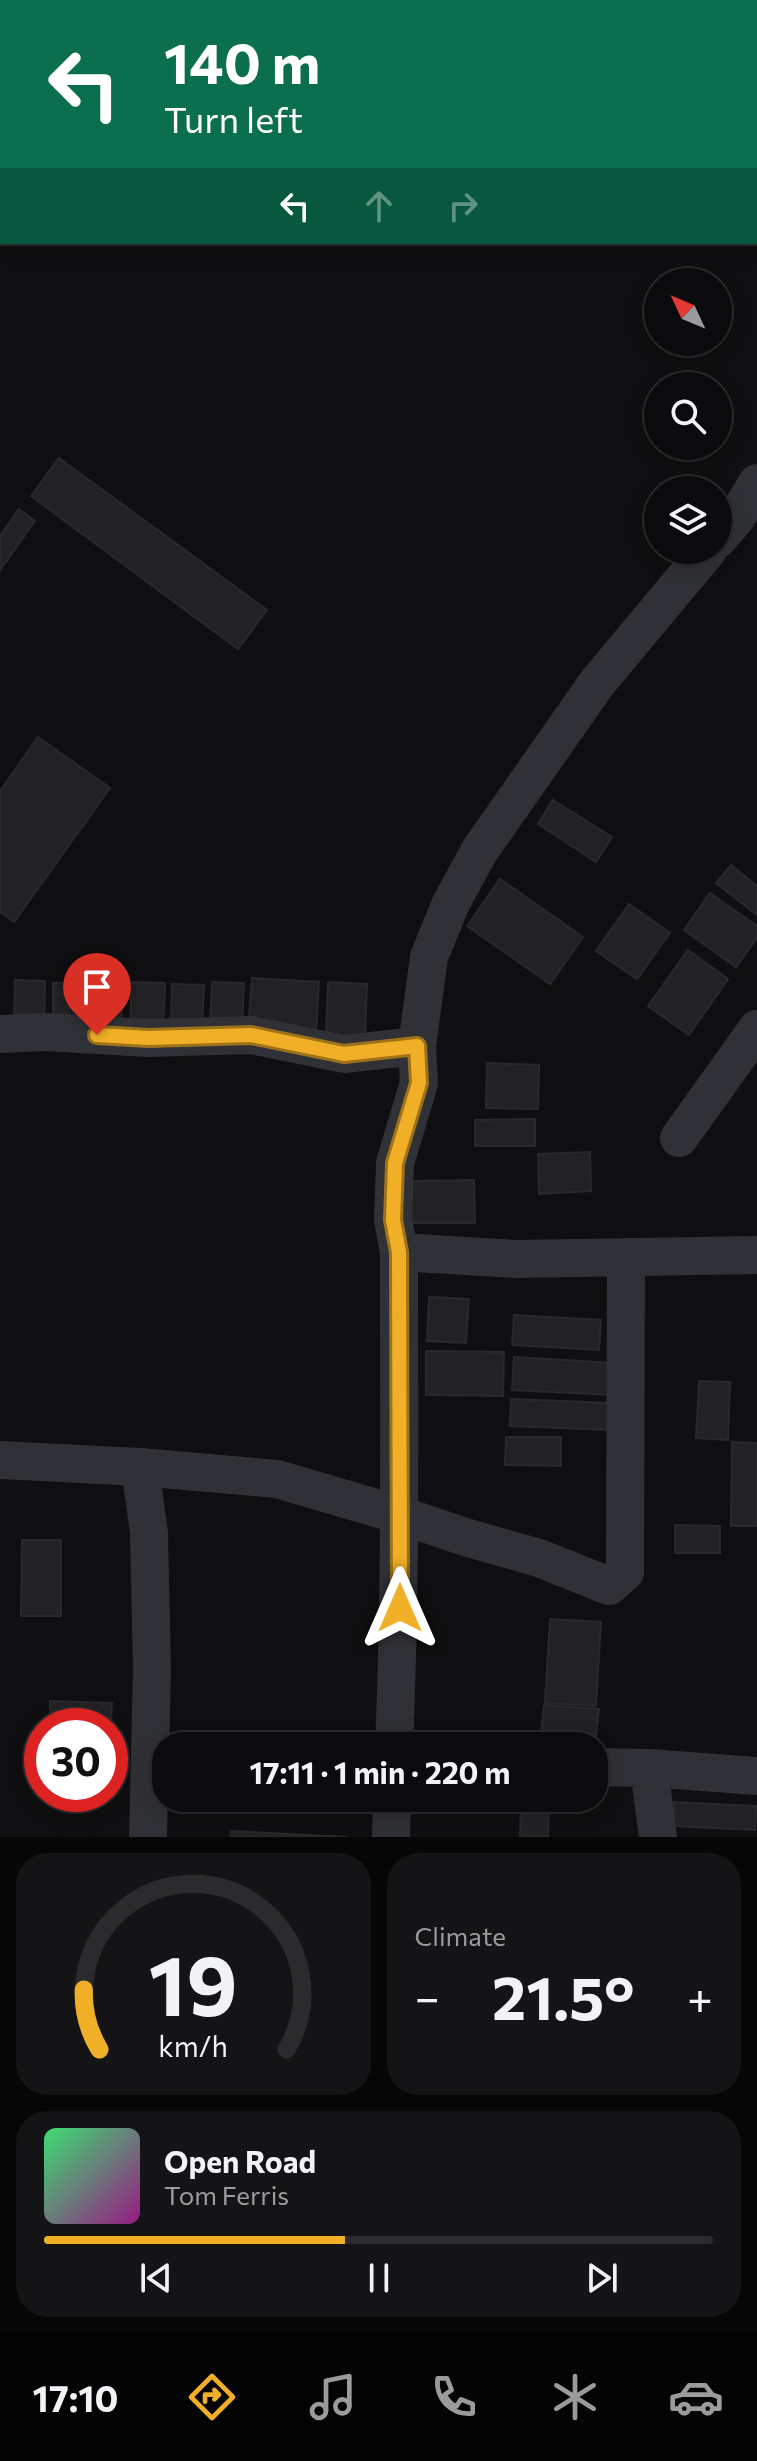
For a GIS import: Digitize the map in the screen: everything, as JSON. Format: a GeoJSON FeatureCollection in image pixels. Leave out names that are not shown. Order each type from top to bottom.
{"type":"FeatureCollection","features":[{"type":"Feature","properties":{"kind":"street"},"geometry":{"type":"LineString","coordinates":[[737,528],[757,483]]}},
{"type":"Feature","properties":{"kind":"street"},"geometry":{"type":"LineString","coordinates":[[395,1732],[400,1608],[399,1252],[393,1220],[395,1163],[419,1083],[417,1046],[429,957],[451,903],[480,850],[597,683],[696,564]]}},
{"type":"Feature","properties":{"kind":"street"},"geometry":{"type":"LineString","coordinates":[[679,1138],[757,1029]]}},
{"type":"Feature","properties":{"kind":"street"},"geometry":{"type":"LineString","coordinates":[[0,1034],[46,1032],[148,1038],[251,1035],[344,1054],[417,1046]]}},
{"type":"Feature","properties":{"kind":"street"},"geometry":{"type":"LineString","coordinates":[[399,1252],[516,1259],[757,1255]]}},
{"type":"Feature","properties":{"kind":"street"},"geometry":{"type":"LineString","coordinates":[[0,1460],[140,1467],[277,1479],[539,1558],[609,1586],[625,1572],[626,1257]]}},
{"type":"Feature","properties":{"kind":"street"},"geometry":{"type":"LineString","coordinates":[[140,1467],[149,1533],[152,1669],[148,1837]]}},
{"type":"Feature","properties":{"kind":"street"},"geometry":{"type":"LineString","coordinates":[[608,1767],[757,1776]]}},
{"type":"Feature","properties":{"kind":"street"},"geometry":{"type":"LineString","coordinates":[[649,1768],[658,1837]]}},
{"type":"Feature","properties":{"kind":"street"},"geometry":{"type":"LineString","coordinates":[[391,1837],[392,1812]]}},
{"type":"Feature","properties":{"kind":"building"},"geometry":{"type":"Polygon","coordinates":[[[59,458],[267,610],[238,649],[31,496],[59,458]]]}},
{"type":"Feature","properties":{"kind":"building"},"geometry":{"type":"Polygon","coordinates":[[[19,509],[35,521],[0,570],[0,536],[19,509]]]}},
{"type":"Feature","properties":{"kind":"building"},"geometry":{"type":"Polygon","coordinates":[[[38,737],[110,788],[14,922],[0,912],[0,791],[38,737]]]}},
{"type":"Feature","properties":{"kind":"building"},"geometry":{"type":"Polygon","coordinates":[[[553,800],[612,837],[596,862],[538,824],[553,800]]]}},
{"type":"Feature","properties":{"kind":"building"},"geometry":{"type":"Polygon","coordinates":[[[731,865],[757,886],[757,915],[716,883],[731,865]]]}},
{"type":"Feature","properties":{"kind":"building"},"geometry":{"type":"Polygon","coordinates":[[[500,879],[583,937],[550,984],[467,926],[500,879]]]}},
{"type":"Feature","properties":{"kind":"building"},"geometry":{"type":"Polygon","coordinates":[[[710,893],[757,926],[757,938],[736,967],[684,930],[710,893]]]}},
{"type":"Feature","properties":{"kind":"building"},"geometry":{"type":"Polygon","coordinates":[[[629,904],[670,933],[637,979],[596,951],[629,904]]]}},
{"type":"Feature","properties":{"kind":"building"},"geometry":{"type":"Polygon","coordinates":[[[688,950],[728,979],[689,1035],[648,1006],[688,950]]]}},
{"type":"Feature","properties":{"kind":"building"},"geometry":{"type":"Polygon","coordinates":[[[252,978],[319,982],[316,1034],[248,1030],[252,978]]]}},
{"type":"Feature","properties":{"kind":"building"},"geometry":{"type":"Polygon","coordinates":[[[15,980],[45,981],[44,1025],[14,1024],[15,980]]]}},
{"type":"Feature","properties":{"kind":"building"},"geometry":{"type":"Polygon","coordinates":[[[93,982],[123,983],[121,1024],[92,1023],[93,982]]]}},
{"type":"Feature","properties":{"kind":"building"},"geometry":{"type":"Polygon","coordinates":[[[132,982],[165,983],[163,1029],[130,1028],[132,982]]]}},
{"type":"Feature","properties":{"kind":"building"},"geometry":{"type":"Polygon","coordinates":[[[212,982],[244,983],[242,1028],[210,1027],[212,982]]]}},
{"type":"Feature","properties":{"kind":"building"},"geometry":{"type":"Polygon","coordinates":[[[328,982],[367,984],[365,1038],[326,1037],[328,982]]]}},
{"type":"Feature","properties":{"kind":"building"},"geometry":{"type":"Polygon","coordinates":[[[53,983],[84,983],[83,1027],[53,1026],[53,983]]]}},
{"type":"Feature","properties":{"kind":"building"},"geometry":{"type":"Polygon","coordinates":[[[172,984],[204,985],[202,1027],[171,1026],[172,984]]]}},
{"type":"Feature","properties":{"kind":"building"},"geometry":{"type":"Polygon","coordinates":[[[487,1063],[539,1065],[538,1109],[486,1108],[487,1063]]]}},
{"type":"Feature","properties":{"kind":"building"},"geometry":{"type":"Polygon","coordinates":[[[535,1119],[535,1146],[475,1146],[475,1120],[535,1119]]]}},
{"type":"Feature","properties":{"kind":"building"},"geometry":{"type":"Polygon","coordinates":[[[590,1152],[591,1191],[539,1194],[538,1154],[590,1152]]]}},
{"type":"Feature","properties":{"kind":"building"},"geometry":{"type":"Polygon","coordinates":[[[474,1180],[475,1223],[411,1223],[412,1181],[474,1180]]]}},
{"type":"Feature","properties":{"kind":"building"},"geometry":{"type":"Polygon","coordinates":[[[429,1297],[469,1299],[466,1343],[427,1341],[429,1297]]]}},
{"type":"Feature","properties":{"kind":"building"},"geometry":{"type":"Polygon","coordinates":[[[514,1315],[601,1320],[599,1350],[512,1345],[514,1315]]]}},
{"type":"Feature","properties":{"kind":"building"},"geometry":{"type":"Polygon","coordinates":[[[426,1351],[504,1352],[503,1396],[426,1395],[426,1351]]]}},
{"type":"Feature","properties":{"kind":"building"},"geometry":{"type":"Polygon","coordinates":[[[514,1357],[614,1363],[612,1395],[512,1390],[514,1357]]]}},
{"type":"Feature","properties":{"kind":"building"},"geometry":{"type":"Polygon","coordinates":[[[699,1381],[730,1382],[728,1440],[696,1438],[699,1381]]]}},
{"type":"Feature","properties":{"kind":"building"},"geometry":{"type":"Polygon","coordinates":[[[511,1399],[610,1403],[609,1430],[510,1426],[511,1399]]]}},
{"type":"Feature","properties":{"kind":"building"},"geometry":{"type":"Polygon","coordinates":[[[506,1437],[561,1437],[561,1466],[505,1465],[506,1437]]]}},
{"type":"Feature","properties":{"kind":"building"},"geometry":{"type":"Polygon","coordinates":[[[732,1442],[757,1443],[757,1526],[731,1526],[732,1442]]]}},
{"type":"Feature","properties":{"kind":"building"},"geometry":{"type":"Polygon","coordinates":[[[675,1525],[720,1526],[720,1553],[675,1553],[675,1525]]]}},
{"type":"Feature","properties":{"kind":"building"},"geometry":{"type":"Polygon","coordinates":[[[22,1540],[61,1540],[61,1616],[21,1616],[22,1540]]]}},
{"type":"Feature","properties":{"kind":"building"},"geometry":{"type":"Polygon","coordinates":[[[550,1619],[601,1622],[596,1706],[545,1703],[550,1619]]]}},
{"type":"Feature","properties":{"kind":"building"},"geometry":{"type":"Polygon","coordinates":[[[50,1701],[112,1703],[112,1708],[50,1708],[50,1701]]]}},
{"type":"Feature","properties":{"kind":"building"},"geometry":{"type":"Polygon","coordinates":[[[544,1705],[599,1709],[597,1732],[541,1732],[544,1705]]]}},
{"type":"Feature","properties":{"kind":"building"},"geometry":{"type":"Polygon","coordinates":[[[674,1802],[756,1806],[755,1830],[673,1826],[674,1802]]]}},
{"type":"Feature","properties":{"kind":"building"},"geometry":{"type":"Polygon","coordinates":[[[521,1812],[549,1812],[548,1837],[520,1837],[521,1812]]]}},
{"type":"Feature","properties":{"kind":"building"},"geometry":{"type":"Polygon","coordinates":[[[231,1831],[347,1837],[230,1837],[231,1831]]]}},
{"type":"Feature","properties":{"kind":"route"},"geometry":{"type":"LineString","coordinates":[[97,1035],[148,1038],[251,1035],[344,1054],[417,1046],[419,1083],[395,1163],[394,1186],[393,1220],[399,1252],[400,1608]]}}]}
